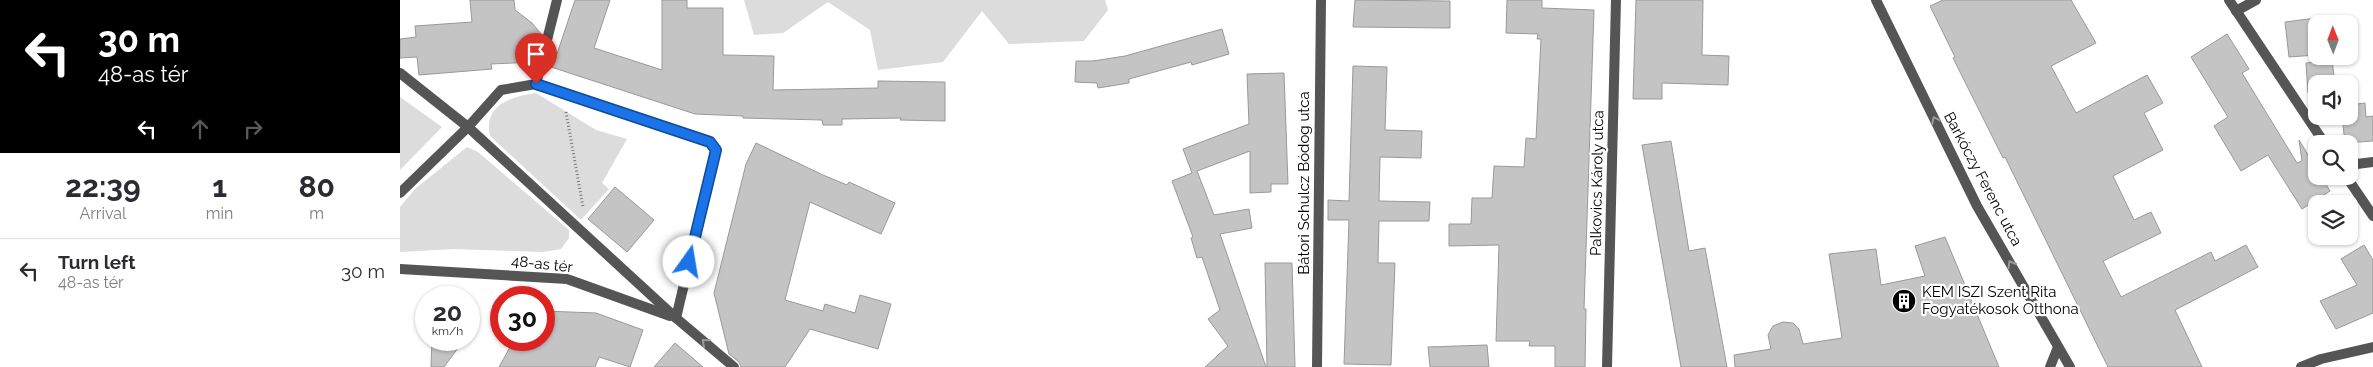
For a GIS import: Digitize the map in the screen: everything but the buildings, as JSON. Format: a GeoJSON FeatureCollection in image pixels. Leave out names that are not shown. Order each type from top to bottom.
{"type":"FeatureCollection","features":[{"type":"Feature","properties":{"kind":"street"},"geometry":{"type":"LineString","coordinates":[[536,84],[557,0]]}},
{"type":"Feature","properties":{"kind":"street","name":"Bátori Schulcz Bódog utca"},"geometry":{"type":"LineString","coordinates":[[1317,367],[1321,0]]}},
{"type":"Feature","properties":{"kind":"street","name":"Palkovics Károly utca"},"geometry":{"type":"LineString","coordinates":[[1607,367],[1616,0]]}},
{"type":"Feature","properties":{"kind":"street","name":"Barkóczy Ferenc utca"},"geometry":{"type":"LineString","coordinates":[[1876,0],[1977,206],[2070,367]]}},
{"type":"Feature","properties":{"kind":"street"},"geometry":{"type":"LineString","coordinates":[[2229,0],[2319,135]]}},
{"type":"Feature","properties":{"kind":"street"},"geometry":{"type":"LineString","coordinates":[[2236,11],[2256,0]]}},
{"type":"Feature","properties":{"kind":"street"},"geometry":{"type":"LineString","coordinates":[[400,73],[468,127],[676,318],[734,367]]}},
{"type":"Feature","properties":{"kind":"street"},"geometry":{"type":"LineString","coordinates":[[400,193],[468,127],[501,90],[536,84],[710,142],[716,150],[676,318]]}},
{"type":"Feature","properties":{"kind":"street"},"geometry":{"type":"LineString","coordinates":[[2358,164],[2373,162]]}},
{"type":"Feature","properties":{"kind":"street"},"geometry":{"type":"LineString","coordinates":[[2352,185],[2373,216]]}},
{"type":"Feature","properties":{"kind":"street","name":"48-as tér"},"geometry":{"type":"LineString","coordinates":[[400,269],[567,279],[676,318]]}},
{"type":"Feature","properties":{"kind":"street"},"geometry":{"type":"LineString","coordinates":[[2050,367],[2058,347]]}},
{"type":"Feature","properties":{"kind":"street"},"geometry":{"type":"LineString","coordinates":[[2301,367],[2321,359],[2373,348]]}},
{"type":"Feature","properties":{"kind":"path"},"geometry":{"type":"LineString","coordinates":[[561,92],[589,238]]}},
{"type":"Feature","properties":{"kind":"shaded area"},"geometry":{"type":"Polygon","coordinates":[[[744,0],[1105,0],[1108,10],[1084,41],[1009,44],[982,11],[943,62],[878,70],[870,30],[828,2],[783,33],[754,35],[744,0]]]}},
{"type":"Feature","properties":{"kind":"shaded area"},"geometry":{"type":"Polygon","coordinates":[[[536,93],[596,130],[627,139],[602,183],[609,189],[581,220],[490,136],[489,125],[491,117],[501,104],[517,97],[536,93]]]}},
{"type":"Feature","properties":{"kind":"shaded area"},"geometry":{"type":"Polygon","coordinates":[[[400,97],[442,127],[400,170],[400,97]]]}},
{"type":"Feature","properties":{"kind":"shaded area"},"geometry":{"type":"Polygon","coordinates":[[[467,147],[478,152],[569,230],[569,238],[561,249],[543,252],[453,249],[400,252],[400,207],[415,189],[467,147]]]}},
{"type":"Feature","properties":{"kind":"place","name":"KEM ISZI Szent Rita Fogyatékosok Otthona"},"geometry":{"type":"Point","coordinates":[1904,301]}},
{"type":"Feature","properties":{"kind":"route"},"geometry":{"type":"LineString","coordinates":[[536,84],[710,142],[716,150],[689,262]]}}]}
